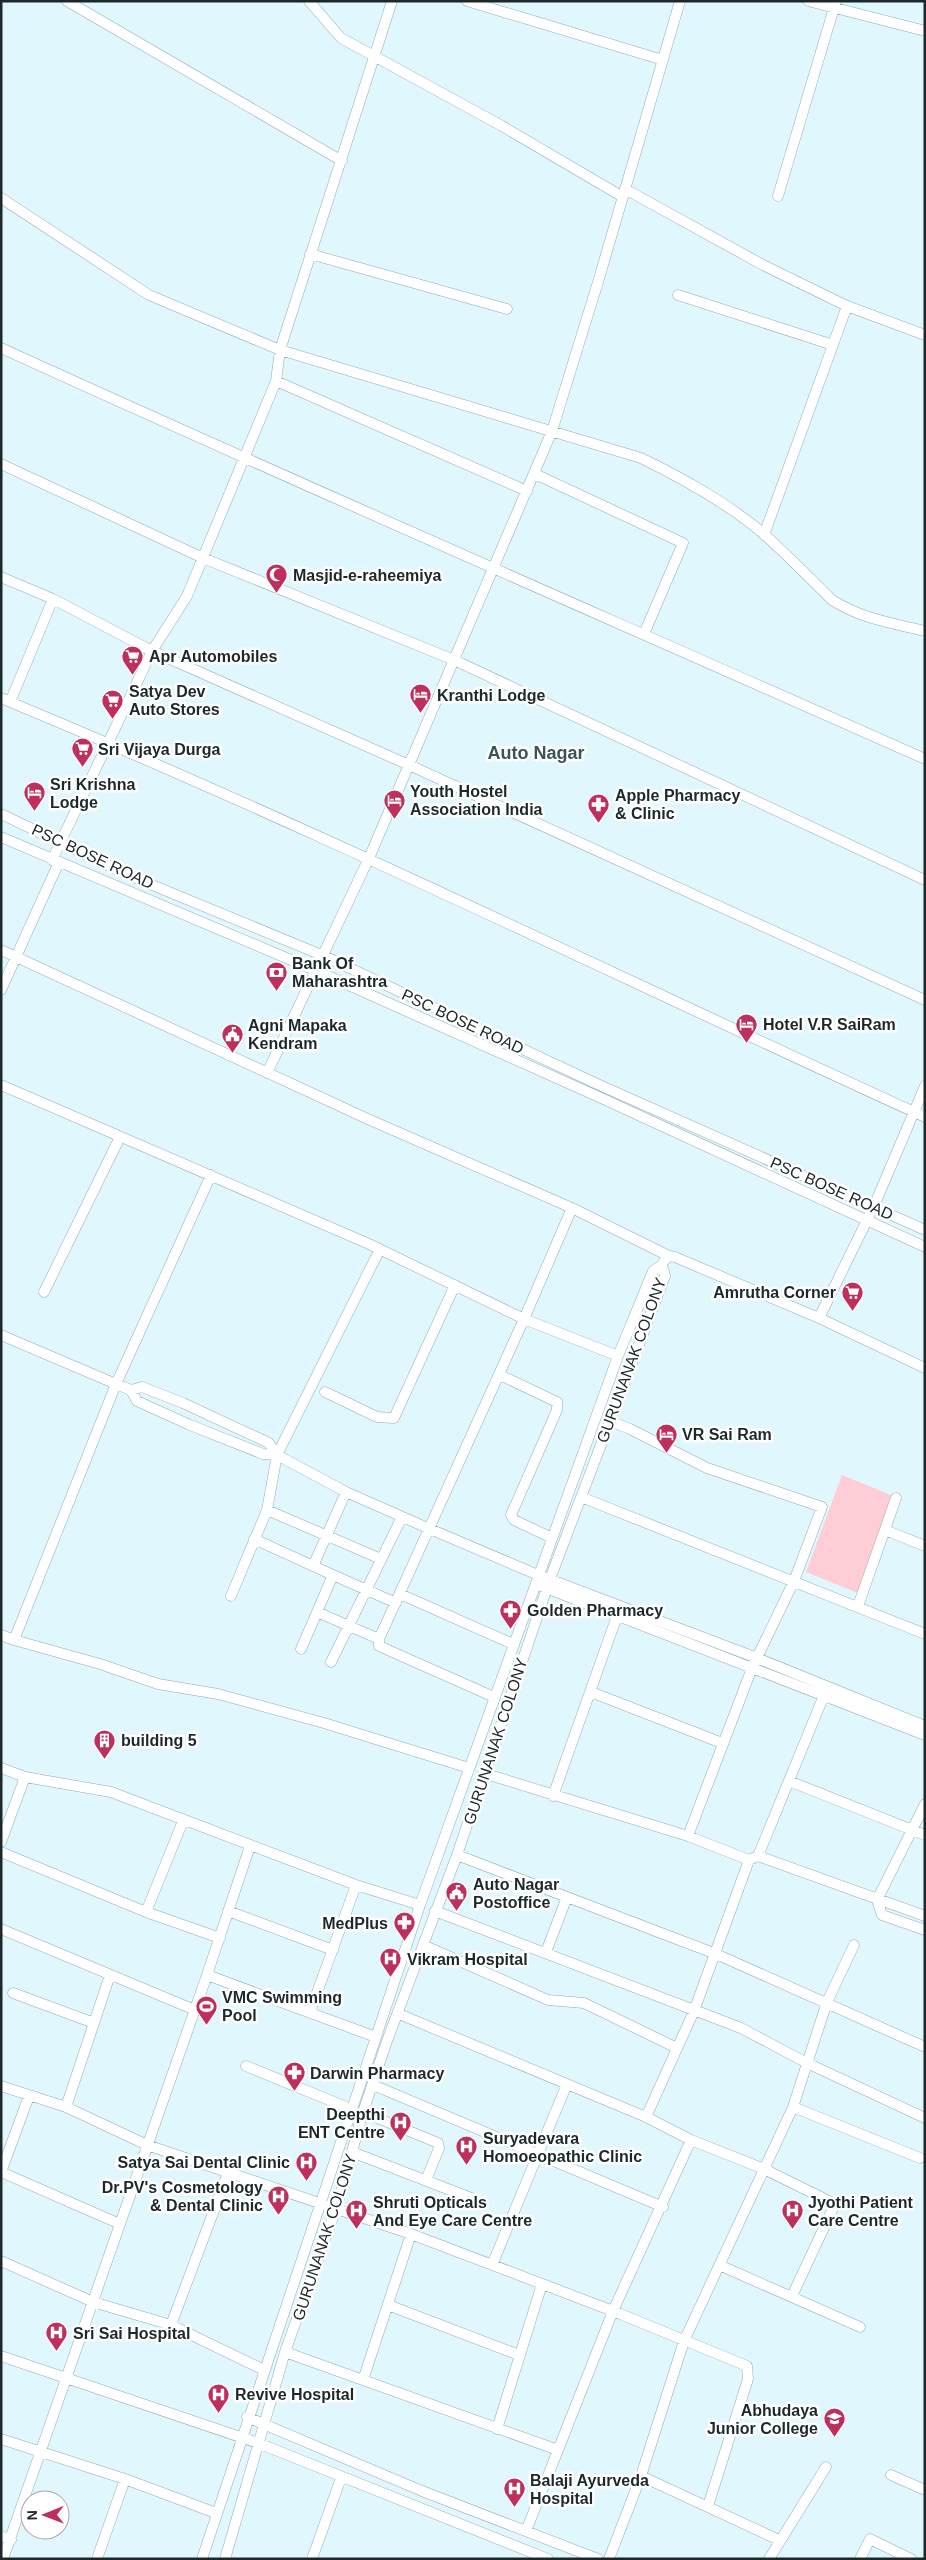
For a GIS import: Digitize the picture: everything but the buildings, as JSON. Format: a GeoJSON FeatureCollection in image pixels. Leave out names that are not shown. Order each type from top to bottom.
{"type":"FeatureCollection","features":[{"type":"Feature","properties":{"kind":"street"},"geometry":{"type":"LineString","coordinates":[[67,1],[342,161]]}},
{"type":"Feature","properties":{"kind":"street"},"geometry":{"type":"LineString","coordinates":[[309,1],[341,38],[624,193],[762,265],[847,306],[925,335]]}},
{"type":"Feature","properties":{"kind":"street"},"geometry":{"type":"LineString","coordinates":[[1,990],[18,958],[56,861],[61,840],[152,651],[187,596],[276,382],[280,350],[376,58],[392,1]]}},
{"type":"Feature","properties":{"kind":"street"},"geometry":{"type":"LineString","coordinates":[[468,1],[663,60]]}},
{"type":"Feature","properties":{"kind":"street"},"geometry":{"type":"LineString","coordinates":[[267,1073],[369,858],[552,431],[680,1]]}},
{"type":"Feature","properties":{"kind":"street"},"geometry":{"type":"LineString","coordinates":[[808,1],[835,4],[925,31]]}},
{"type":"Feature","properties":{"kind":"street"},"geometry":{"type":"LineString","coordinates":[[778,196],[835,4]]}},
{"type":"Feature","properties":{"kind":"street"},"geometry":{"type":"LineString","coordinates":[[1,198],[149,295],[280,350],[641,458],[720,502],[764,535],[832,600],[843,607],[856,614],[925,631]]}},
{"type":"Feature","properties":{"kind":"street"},"geometry":{"type":"LineString","coordinates":[[310,254],[507,309]]}},
{"type":"Feature","properties":{"kind":"street"},"geometry":{"type":"LineString","coordinates":[[678,295],[833,345]]}},
{"type":"Feature","properties":{"kind":"street"},"geometry":{"type":"LineString","coordinates":[[764,535],[847,306]]}},
{"type":"Feature","properties":{"kind":"street"},"geometry":{"type":"LineString","coordinates":[[1,348],[244,459],[495,567],[925,759]]}},
{"type":"Feature","properties":{"kind":"street"},"geometry":{"type":"LineString","coordinates":[[276,382],[527,491]]}},
{"type":"Feature","properties":{"kind":"street"},"geometry":{"type":"LineString","coordinates":[[1,464],[203,558],[454,660],[925,880]]}},
{"type":"Feature","properties":{"kind":"street"},"geometry":{"type":"LineString","coordinates":[[535,474],[682,543],[644,634]]}},
{"type":"Feature","properties":{"kind":"street"},"geometry":{"type":"LineString","coordinates":[[1,577],[53,600],[152,651],[409,765],[925,1000]]}},
{"type":"Feature","properties":{"kind":"street"},"geometry":{"type":"LineString","coordinates":[[53,600],[6,700],[369,858],[925,1117]]}},
{"type":"Feature","properties":{"kind":"street","name":"PSC BOSE ROAD"},"geometry":{"type":"LineString","coordinates":[[1,814],[61,840],[128,875],[324,956],[594,1083],[925,1230]]}},
{"type":"Feature","properties":{"kind":"street","name":"PSC BOSE ROAD"},"geometry":{"type":"LineString","coordinates":[[1,837],[317,971],[600,1097],[925,1247]]}},
{"type":"Feature","properties":{"kind":"street"},"geometry":{"type":"LineString","coordinates":[[1,950],[267,1073],[572,1208],[669,1256],[819,1318],[925,1368]]}},
{"type":"Feature","properties":{"kind":"street"},"geometry":{"type":"LineString","coordinates":[[1,1085],[380,1249],[524,1319],[618,1356]]}},
{"type":"Feature","properties":{"kind":"street"},"geometry":{"type":"LineString","coordinates":[[819,1318],[874,1206],[925,1086]]}},
{"type":"Feature","properties":{"kind":"street"},"geometry":{"type":"LineString","coordinates":[[44,1292],[120,1136]]}},
{"type":"Feature","properties":{"kind":"street"},"geometry":{"type":"LineString","coordinates":[[14,1640],[116,1384],[211,1175]]}},
{"type":"Feature","properties":{"kind":"street"},"geometry":{"type":"LineString","coordinates":[[494,1697],[379,1646],[379,1639],[500,1374],[572,1208]]}},
{"type":"Feature","properties":{"kind":"street"},"geometry":{"type":"LineString","coordinates":[[231,1596],[267,1510],[277,1455],[380,1249]]}},
{"type":"Feature","properties":{"kind":"street"},"geometry":{"type":"LineString","coordinates":[[662,1265],[669,1256]]}},
{"type":"Feature","properties":{"kind":"street","name":"GURUNANAK COLONY"},"geometry":{"type":"LineString","coordinates":[[202,2559],[247,2417],[351,2109],[494,1697],[618,1356],[653,1271],[662,1265],[665,1276],[548,1584],[457,1855],[373,2085],[336,2209],[285,2352],[225,2559]]}},
{"type":"Feature","properties":{"kind":"street"},"geometry":{"type":"LineString","coordinates":[[325,1392],[377,1417],[394,1418],[455,1285]]}},
{"type":"Feature","properties":{"kind":"street"},"geometry":{"type":"LineString","coordinates":[[1,1335],[131,1390],[142,1387],[183,1402],[269,1443],[277,1455]]}},
{"type":"Feature","properties":{"kind":"street"},"geometry":{"type":"LineString","coordinates":[[500,1374],[557,1402],[557,1410],[511,1515],[514,1520],[552,1538]]}},
{"type":"Feature","properties":{"kind":"street"},"geometry":{"type":"LineString","coordinates":[[131,1390],[137,1401],[190,1425],[263,1454],[277,1455],[346,1492],[617,1616],[752,1668],[925,1726]]}},
{"type":"Feature","properties":{"kind":"street"},"geometry":{"type":"LineString","coordinates":[[610,1421],[708,1468],[822,1507],[794,1581],[752,1668],[688,1836]]}},
{"type":"Feature","properties":{"kind":"street"},"geometry":{"type":"LineString","coordinates":[[313,1566],[346,1492]]}},
{"type":"Feature","properties":{"kind":"street"},"geometry":{"type":"LineString","coordinates":[[581,1498],[925,1634]]}},
{"type":"Feature","properties":{"kind":"street"},"geometry":{"type":"LineString","coordinates":[[858,1606],[896,1498]]}},
{"type":"Feature","properties":{"kind":"street"},"geometry":{"type":"LineString","coordinates":[[267,1510],[381,1559]]}},
{"type":"Feature","properties":{"kind":"street"},"geometry":{"type":"LineString","coordinates":[[331,1662],[402,1516]]}},
{"type":"Feature","properties":{"kind":"street"},"geometry":{"type":"LineString","coordinates":[[885,1530],[925,1546]]}},
{"type":"Feature","properties":{"kind":"street"},"geometry":{"type":"LineString","coordinates":[[254,1539],[366,1590],[398,1598],[513,1644]]}},
{"type":"Feature","properties":{"kind":"street"},"geometry":{"type":"LineString","coordinates":[[301,1649],[333,1575]]}},
{"type":"Feature","properties":{"kind":"street"},"geometry":{"type":"LineString","coordinates":[[548,1584],[757,1658],[825,1693],[925,1735]]}},
{"type":"Feature","properties":{"kind":"street"},"geometry":{"type":"LineString","coordinates":[[317,1612],[379,1639]]}},
{"type":"Feature","properties":{"kind":"street"},"geometry":{"type":"LineString","coordinates":[[554,1796],[617,1616]]}},
{"type":"Feature","properties":{"kind":"street"},"geometry":{"type":"LineString","coordinates":[[1,1635],[100,1664],[158,1684],[218,1694],[324,1723],[469,1768]]}},
{"type":"Feature","properties":{"kind":"street"},"geometry":{"type":"LineString","coordinates":[[591,1692],[722,1743]]}},
{"type":"Feature","properties":{"kind":"street"},"geometry":{"type":"LineString","coordinates":[[646,2117],[694,2011],[754,1858],[790,1781],[825,1693]]}},
{"type":"Feature","properties":{"kind":"street"},"geometry":{"type":"LineString","coordinates":[[1,1768],[25,1777],[111,1792],[356,1885],[422,1900],[498,1937],[546,1952],[741,2028],[807,2063],[925,2118]]}},
{"type":"Feature","properties":{"kind":"street"},"geometry":{"type":"LineString","coordinates":[[483,1773],[688,1836],[925,1916]]}},
{"type":"Feature","properties":{"kind":"street"},"geometry":{"type":"LineString","coordinates":[[1,1842],[25,1777]]}},
{"type":"Feature","properties":{"kind":"street"},"geometry":{"type":"LineString","coordinates":[[790,1781],[925,1835]]}},
{"type":"Feature","properties":{"kind":"street"},"geometry":{"type":"LineString","coordinates":[[925,1804],[877,1900],[882,1915],[925,1930]]}},
{"type":"Feature","properties":{"kind":"street"},"geometry":{"type":"LineString","coordinates":[[146,1912],[183,1820]]}},
{"type":"Feature","properties":{"kind":"street"},"geometry":{"type":"LineString","coordinates":[[3,2559],[6,2538],[40,2454],[220,1938],[250,1846]]}},
{"type":"Feature","properties":{"kind":"street"},"geometry":{"type":"LineString","coordinates":[[1,1852],[146,1912],[220,1938]]}},
{"type":"Feature","properties":{"kind":"street"},"geometry":{"type":"LineString","coordinates":[[457,1855],[716,1954],[925,2047]]}},
{"type":"Feature","properties":{"kind":"street"},"geometry":{"type":"LineString","coordinates":[[310,2012],[356,1885]]}},
{"type":"Feature","properties":{"kind":"street"},"geometry":{"type":"LineString","coordinates":[[546,1952],[567,1897]]}},
{"type":"Feature","properties":{"kind":"street"},"geometry":{"type":"LineString","coordinates":[[228,1911],[333,1950]]}},
{"type":"Feature","properties":{"kind":"street"},"geometry":{"type":"LineString","coordinates":[[1,1929],[195,2010]]}},
{"type":"Feature","properties":{"kind":"street"},"geometry":{"type":"LineString","coordinates":[[423,1945],[548,2000],[584,2003],[677,2048]]}},
{"type":"Feature","properties":{"kind":"street"},"geometry":{"type":"LineString","coordinates":[[609,2559],[640,2476],[684,2341],[793,2107],[827,2002],[854,1945]]}},
{"type":"Feature","properties":{"kind":"street"},"geometry":{"type":"LineString","coordinates":[[66,2107],[110,1975]]}},
{"type":"Feature","properties":{"kind":"street"},"geometry":{"type":"LineString","coordinates":[[207,1975],[376,2037]]}},
{"type":"Feature","properties":{"kind":"street"},"geometry":{"type":"LineString","coordinates":[[13,1993],[94,2023]]}},
{"type":"Feature","properties":{"kind":"street"},"geometry":{"type":"LineString","coordinates":[[399,2014],[646,2117],[692,2140],[764,2169],[835,2204],[792,2296]]}},
{"type":"Feature","properties":{"kind":"street"},"geometry":{"type":"LineString","coordinates":[[246,2066],[351,2109]]}},
{"type":"Feature","properties":{"kind":"street"},"geometry":{"type":"LineString","coordinates":[[492,2265],[567,2084]]}},
{"type":"Feature","properties":{"kind":"street"},"geometry":{"type":"LineString","coordinates":[[373,2085],[663,2206]]}},
{"type":"Feature","properties":{"kind":"street"},"geometry":{"type":"LineString","coordinates":[[1,2086],[66,2107],[147,2144],[411,2234],[613,2311],[748,2366],[749,2372],[708,2506]]}},
{"type":"Feature","properties":{"kind":"street"},"geometry":{"type":"LineString","coordinates":[[29,2096],[1,2172],[120,2224]]}},
{"type":"Feature","properties":{"kind":"street"},"geometry":{"type":"LineString","coordinates":[[793,2107],[920,2158]]}},
{"type":"Feature","properties":{"kind":"street"},"geometry":{"type":"LineString","coordinates":[[364,2112],[438,2143],[439,2148],[426,2180]]}},
{"type":"Feature","properties":{"kind":"street"},"geometry":{"type":"LineString","coordinates":[[526,2531],[613,2311],[692,2140]]}},
{"type":"Feature","properties":{"kind":"street"},"geometry":{"type":"LineString","coordinates":[[352,2152],[471,2198]]}},
{"type":"Feature","properties":{"kind":"street"},"geometry":{"type":"LineString","coordinates":[[171,2325],[228,2173]]}},
{"type":"Feature","properties":{"kind":"street"},"geometry":{"type":"LineString","coordinates":[[363,2380],[411,2234]]}},
{"type":"Feature","properties":{"kind":"street"},"geometry":{"type":"LineString","coordinates":[[1,2261],[93,2302],[171,2325],[264,2370]]}},
{"type":"Feature","properties":{"kind":"street"},"geometry":{"type":"LineString","coordinates":[[719,2265],[860,2327]]}},
{"type":"Feature","properties":{"kind":"street"},"geometry":{"type":"LineString","coordinates":[[497,2429],[542,2284]]}},
{"type":"Feature","properties":{"kind":"street"},"geometry":{"type":"LineString","coordinates":[[388,2305],[519,2355]]}},
{"type":"Feature","properties":{"kind":"street"},"geometry":{"type":"LineString","coordinates":[[285,2352],[558,2450]]}},
{"type":"Feature","properties":{"kind":"street"},"geometry":{"type":"LineString","coordinates":[[1,2356],[258,2443],[341,2478],[548,2559]]}},
{"type":"Feature","properties":{"kind":"street"},"geometry":{"type":"LineString","coordinates":[[247,2417],[422,2491],[594,2558]]}},
{"type":"Feature","properties":{"kind":"street"},"geometry":{"type":"LineString","coordinates":[[1,2440],[40,2454],[125,2479],[216,2513]]}},
{"type":"Feature","properties":{"kind":"street"},"geometry":{"type":"LineString","coordinates":[[768,2559],[826,2467]]}},
{"type":"Feature","properties":{"kind":"street"},"geometry":{"type":"LineString","coordinates":[[891,2475],[925,2490]]}},
{"type":"Feature","properties":{"kind":"street"},"geometry":{"type":"LineString","coordinates":[[640,2476],[779,2540]]}},
{"type":"Feature","properties":{"kind":"street"},"geometry":{"type":"LineString","coordinates":[[315,2558],[341,2478]]}},
{"type":"Feature","properties":{"kind":"street"},"geometry":{"type":"LineString","coordinates":[[97,2559],[125,2479]]}},
{"type":"Feature","properties":{"kind":"street"},"geometry":{"type":"LineString","coordinates":[[860,2559],[870,2539],[911,2559]]}},
{"type":"Feature","properties":{"kind":"shaded area"},"geometry":{"type":"Polygon","coordinates":[[[842,1475],[893,1496],[858,1593],[806,1572],[842,1475]]]}},
{"type":"Feature","properties":{"kind":"place","name":"Masjid-e-raheemiya"},"geometry":{"type":"Point","coordinates":[277,594]}},
{"type":"Feature","properties":{"kind":"place","name":"Apr Automobiles"},"geometry":{"type":"Point","coordinates":[133,675]}},
{"type":"Feature","properties":{"kind":"place","name":"Kranthi Lodge"},"geometry":{"type":"Point","coordinates":[421,714]}},
{"type":"Feature","properties":{"kind":"place","name":"Satya Dev Auto Stores"},"geometry":{"type":"Point","coordinates":[113,719]}},
{"type":"Feature","properties":{"kind":"place","name":"Sri Vijaya Durga"},"geometry":{"type":"Point","coordinates":[82,768]}},
{"type":"Feature","properties":{"kind":"place","name":"Sri Krishna Lodge"},"geometry":{"type":"Point","coordinates":[34,812]}},
{"type":"Feature","properties":{"kind":"place","name":"Youth Hostel Association India"},"geometry":{"type":"Point","coordinates":[394,819]}},
{"type":"Feature","properties":{"kind":"place","name":"Apple Pharmacy & Clinic"},"geometry":{"type":"Point","coordinates":[599,823]}},
{"type":"Feature","properties":{"kind":"place","name":"Bank Of Maharashtra"},"geometry":{"type":"Point","coordinates":[276,991]}},
{"type":"Feature","properties":{"kind":"place","name":"Hotel V.R SaiRam"},"geometry":{"type":"Point","coordinates":[747,1043]}},
{"type":"Feature","properties":{"kind":"place","name":"Agni Mapaka Kendram"},"geometry":{"type":"Point","coordinates":[232,1053]}},
{"type":"Feature","properties":{"kind":"place","name":"Amrutha Corner"},"geometry":{"type":"Point","coordinates":[852,1311]}},
{"type":"Feature","properties":{"kind":"place","name":"VR Sai Ram"},"geometry":{"type":"Point","coordinates":[666,1453]}},
{"type":"Feature","properties":{"kind":"place","name":"Golden Pharmacy"},"geometry":{"type":"Point","coordinates":[511,1629]}},
{"type":"Feature","properties":{"kind":"place","name":"building 5"},"geometry":{"type":"Point","coordinates":[105,1759]}},
{"type":"Feature","properties":{"kind":"place","name":"Auto Nagar Postoffice"},"geometry":{"type":"Point","coordinates":[457,1912]}},
{"type":"Feature","properties":{"kind":"place","name":"MedPlus"},"geometry":{"type":"Point","coordinates":[404,1942]}},
{"type":"Feature","properties":{"kind":"place","name":"Vikram Hospital"},"geometry":{"type":"Point","coordinates":[391,1978]}},
{"type":"Feature","properties":{"kind":"place","name":"VMC Swimming Pool"},"geometry":{"type":"Point","coordinates":[206,2025]}},
{"type":"Feature","properties":{"kind":"place","name":"Darwin Pharmacy"},"geometry":{"type":"Point","coordinates":[294,2092]}},
{"type":"Feature","properties":{"kind":"place","name":"Deepthi ENT Centre"},"geometry":{"type":"Point","coordinates":[401,2142]}},
{"type":"Feature","properties":{"kind":"place","name":"Suryadevara Homoeopathic Clinic"},"geometry":{"type":"Point","coordinates":[467,2166]}},
{"type":"Feature","properties":{"kind":"place","name":"Satya Sai Dental Clinic"},"geometry":{"type":"Point","coordinates":[306,2181]}},
{"type":"Feature","properties":{"kind":"place","name":"Dr.PV's Cosmetology & Dental Clinic"},"geometry":{"type":"Point","coordinates":[279,2215]}},
{"type":"Feature","properties":{"kind":"place","name":"Shruti Opticals And Eye Care Centre"},"geometry":{"type":"Point","coordinates":[357,2230]}},
{"type":"Feature","properties":{"kind":"place","name":"Jyothi Patient Care Centre"},"geometry":{"type":"Point","coordinates":[792,2230]}},
{"type":"Feature","properties":{"kind":"place","name":"Sri Sai Hospital"},"geometry":{"type":"Point","coordinates":[57,2352]}},
{"type":"Feature","properties":{"kind":"place","name":"Revive Hospital"},"geometry":{"type":"Point","coordinates":[219,2413]}},
{"type":"Feature","properties":{"kind":"place","name":"Abhudaya Junior College"},"geometry":{"type":"Point","coordinates":[834,2438]}},
{"type":"Feature","properties":{"kind":"place","name":"Balaji Ayurveda Hospital"},"geometry":{"type":"Point","coordinates":[514,2508]}},
{"type":"Feature","properties":{"kind":"district","name":"Auto Nagar"},"geometry":{"type":"Point","coordinates":[536,753]}}]}
